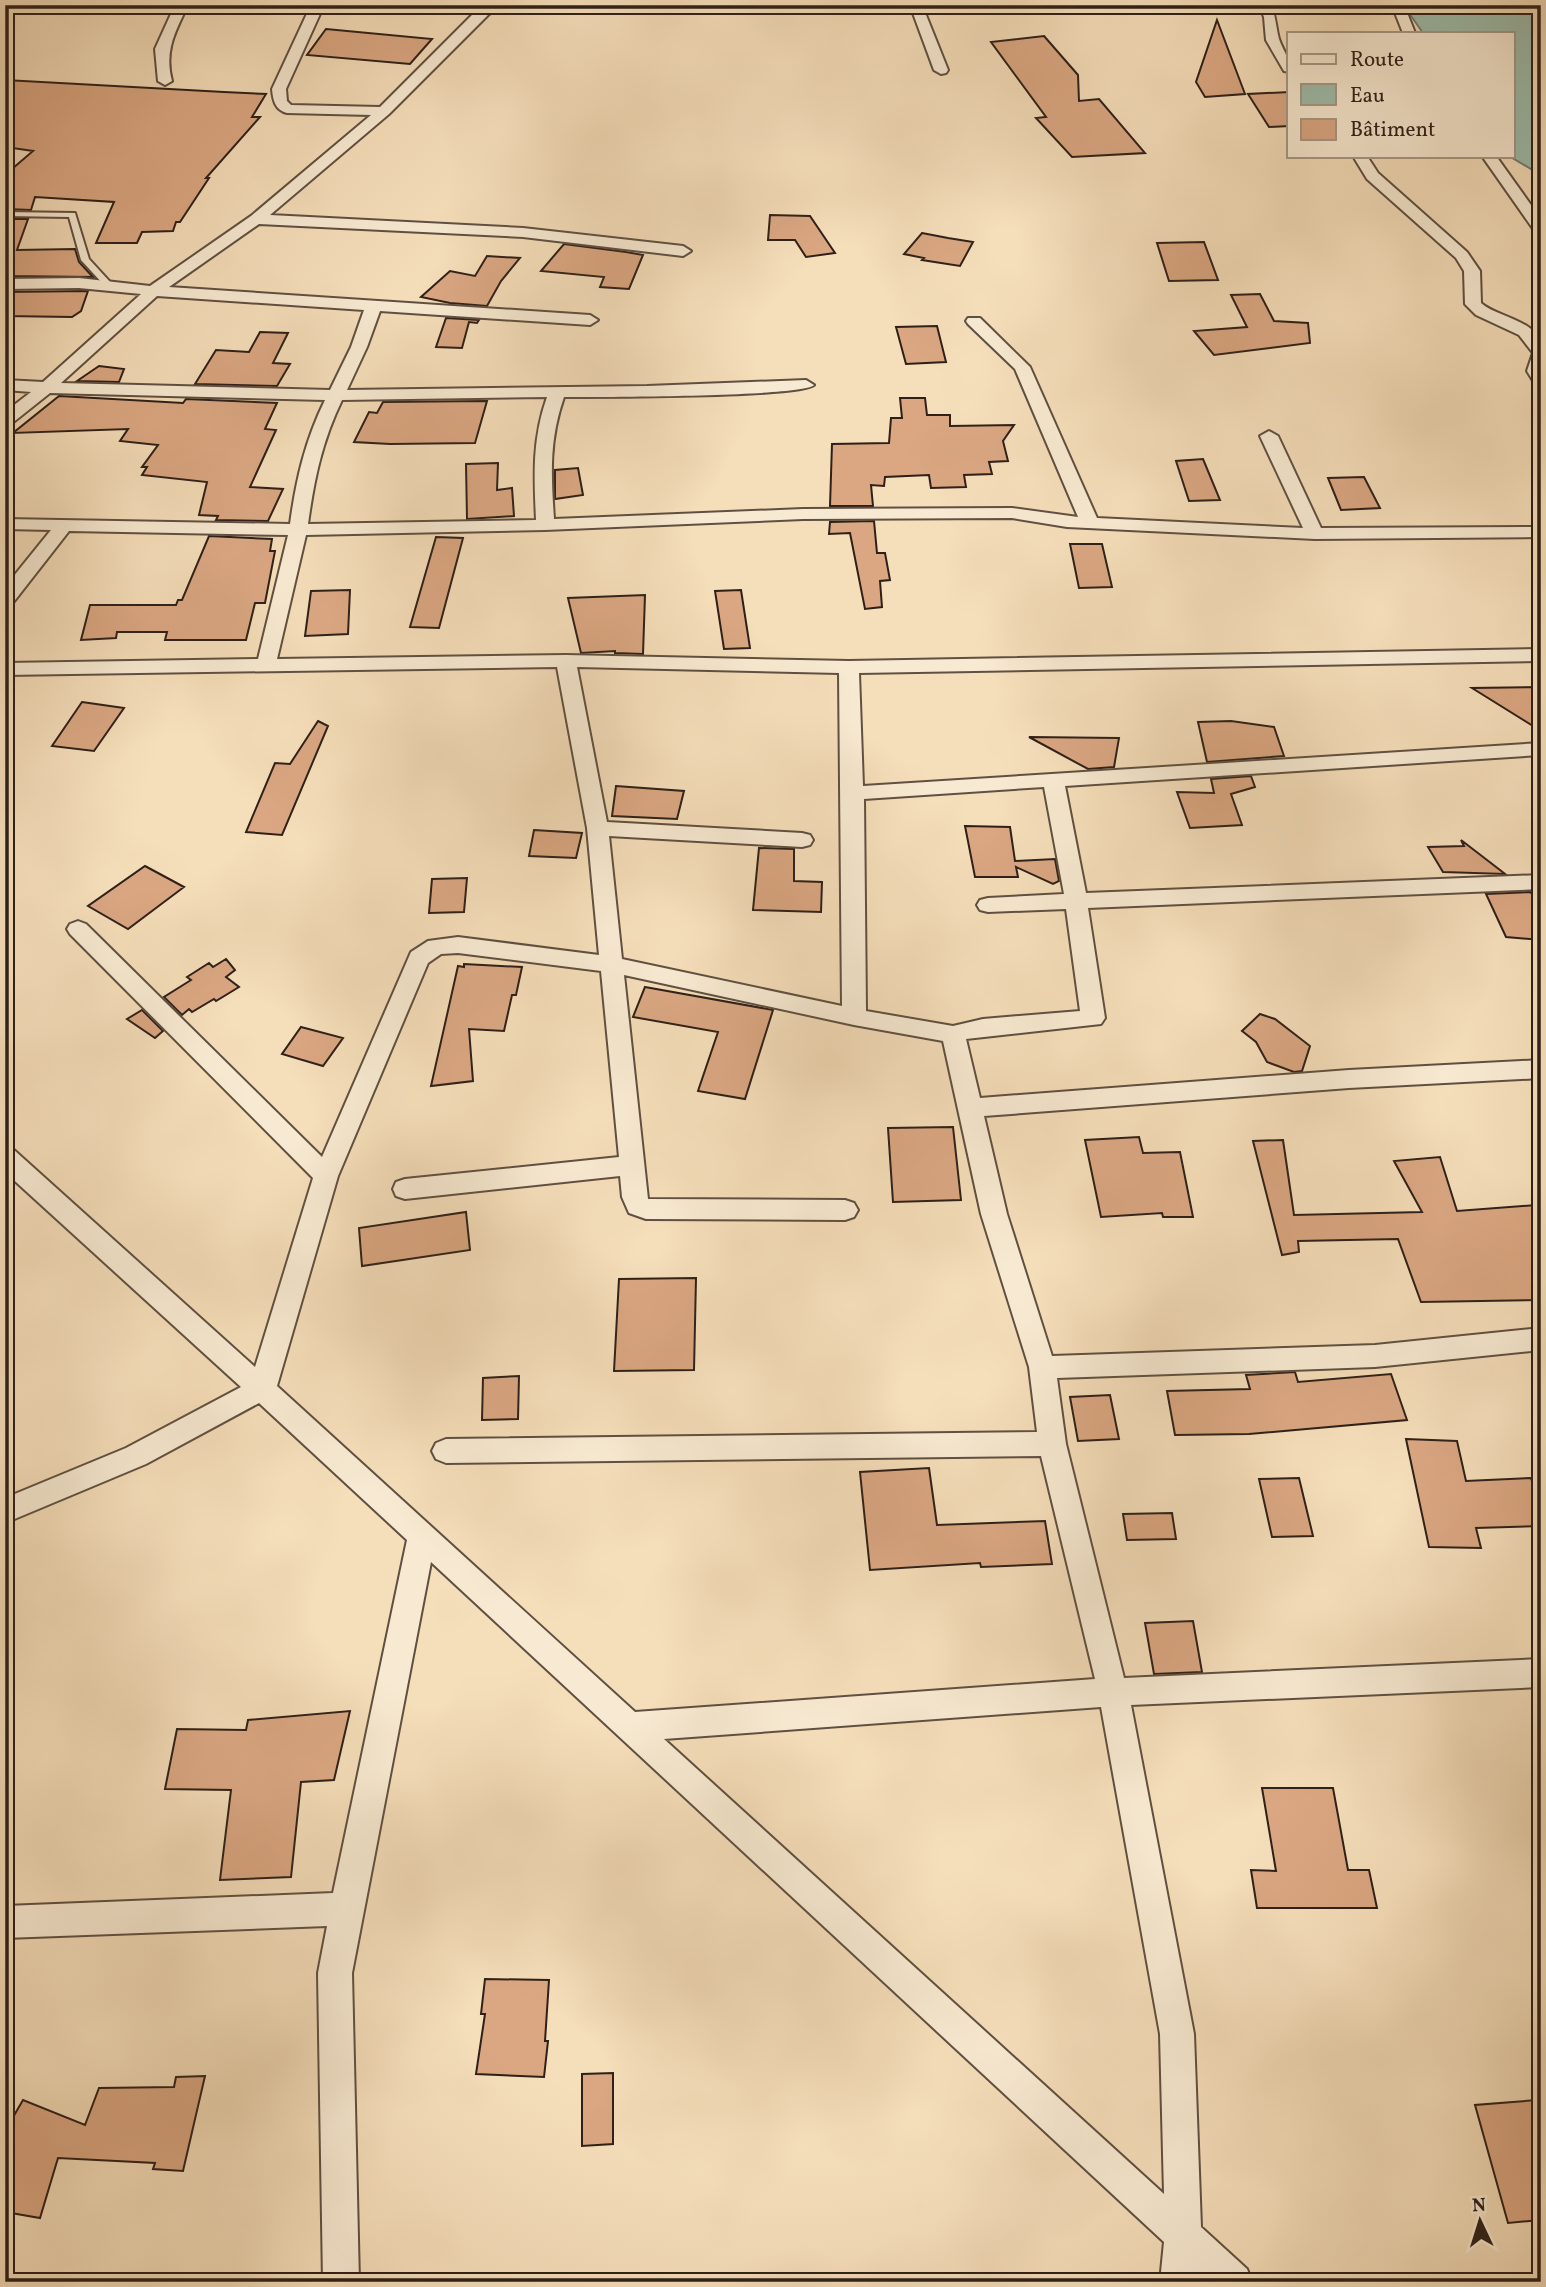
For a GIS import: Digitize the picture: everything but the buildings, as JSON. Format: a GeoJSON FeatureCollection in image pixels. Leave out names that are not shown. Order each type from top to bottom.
{"type":"FeatureCollection","features":[{"type":"Feature","properties":{"kind":"street"},"geometry":{"type":"LineString","coordinates":[[164,80],[159,62],[159,48],[182,5]]}},
{"type":"Feature","properties":{"kind":"street"},"geometry":{"type":"LineString","coordinates":[[318,5],[279,89],[280,102],[287,109],[384,111]]}},
{"type":"Feature","properties":{"kind":"street"},"geometry":{"type":"LineString","coordinates":[[5,421],[46,388],[153,291],[256,219],[384,111],[483,12],[495,5]]}},
{"type":"Feature","properties":{"kind":"street"},"geometry":{"type":"LineString","coordinates":[[916,5],[941,70]]}},
{"type":"Feature","properties":{"kind":"street"},"geometry":{"type":"LineString","coordinates":[[1265,5],[1270,17],[1273,40],[1287,64]]}},
{"type":"Feature","properties":{"kind":"street"},"geometry":{"type":"LineString","coordinates":[[1398,5],[1409,32]]}},
{"type":"Feature","properties":{"kind":"street"},"geometry":{"type":"LineString","coordinates":[[1361,158],[1373,176],[1462,255],[1472,271],[1473,304],[1482,312],[1525,332],[1541,353],[1535,371],[1541,380]]}},
{"type":"Feature","properties":{"kind":"street"},"geometry":{"type":"LineString","coordinates":[[1490,158],[1541,230]]}},
{"type":"Feature","properties":{"kind":"street"},"geometry":{"type":"LineString","coordinates":[[256,219],[550,235],[683,251]]}},
{"type":"Feature","properties":{"kind":"street"},"geometry":{"type":"LineString","coordinates":[[5,284],[107,284],[153,291],[590,320]]}},
{"type":"Feature","properties":{"kind":"street"},"geometry":{"type":"LineString","coordinates":[[266,665],[298,530],[307,468],[319,429],[337,396],[373,307]]}},
{"type":"Feature","properties":{"kind":"street"},"geometry":{"type":"LineString","coordinates":[[974,321],[1022,367],[1090,523]]}},
{"type":"Feature","properties":{"kind":"street"},"geometry":{"type":"LineString","coordinates":[[5,385],[229,396],[702,390],[806,385]]}},
{"type":"Feature","properties":{"kind":"street"},"geometry":{"type":"LineString","coordinates":[[545,525],[542,463],[545,427],[557,392]]}},
{"type":"Feature","properties":{"kind":"street"},"geometry":{"type":"LineString","coordinates":[[1269,436],[1315,534]]}},
{"type":"Feature","properties":{"kind":"street"},"geometry":{"type":"LineString","coordinates":[[5,524],[298,530],[545,525],[803,514],[1012,513],[1067,522],[1315,534],[1541,532]]}},
{"type":"Feature","properties":{"kind":"street"},"geometry":{"type":"LineString","coordinates":[[5,600],[63,527]]}},
{"type":"Feature","properties":{"kind":"street"},"geometry":{"type":"LineString","coordinates":[[5,669],[566,661],[849,667],[1541,655]]}},
{"type":"Feature","properties":{"kind":"street"},"geometry":{"type":"LineString","coordinates":[[566,661],[598,828],[635,1198],[638,1206],[646,1209],[845,1210]]}},
{"type":"Feature","properties":{"kind":"street"},"geometry":{"type":"LineString","coordinates":[[849,667],[853,793],[854,1017]]}},
{"type":"Feature","properties":{"kind":"street"},"geometry":{"type":"LineString","coordinates":[[853,793],[1541,749]]}},
{"type":"Feature","properties":{"kind":"street"},"geometry":{"type":"LineString","coordinates":[[5,1511],[136,1456],[262,1389],[326,1176],[419,958],[436,947],[458,945],[613,965],[854,1017],[953,1034],[983,1027],[1093,1018],[1076,901],[1053,780]]}},
{"type":"Feature","properties":{"kind":"street"},"geometry":{"type":"LineString","coordinates":[[598,828],[802,840]]}},
{"type":"Feature","properties":{"kind":"street"},"geometry":{"type":"LineString","coordinates":[[988,905],[1541,882]]}},
{"type":"Feature","properties":{"kind":"street"},"geometry":{"type":"LineString","coordinates":[[78,929],[326,1176]]}},
{"type":"Feature","properties":{"kind":"street"},"geometry":{"type":"LineString","coordinates":[[953,1034],[994,1214],[1042,1367],[1052,1444],[1113,1692],[1177,2034],[1183,2235],[1178,2282]]}},
{"type":"Feature","properties":{"kind":"street"},"geometry":{"type":"LineString","coordinates":[[970,1108],[1349,1079],[1541,1069]]}},
{"type":"Feature","properties":{"kind":"street"},"geometry":{"type":"LineString","coordinates":[[5,1157],[422,1535],[1234,2282]]}},
{"type":"Feature","properties":{"kind":"street"},"geometry":{"type":"LineString","coordinates":[[405,1189],[633,1165]]}},
{"type":"Feature","properties":{"kind":"street"},"geometry":{"type":"LineString","coordinates":[[1042,1367],[1375,1356],[1541,1339]]}},
{"type":"Feature","properties":{"kind":"street"},"geometry":{"type":"LineString","coordinates":[[446,1451],[1052,1444]]}},
{"type":"Feature","properties":{"kind":"street"},"geometry":{"type":"LineString","coordinates":[[341,2282],[335,1973],[422,1535]]}},
{"type":"Feature","properties":{"kind":"street"},"geometry":{"type":"LineString","coordinates":[[631,1727],[1113,1692],[1541,1673]]}},
{"type":"Feature","properties":{"kind":"street"},"geometry":{"type":"LineString","coordinates":[[5,1922],[347,1909]]}},
{"type":"Feature","properties":{"kind":"lane"},"geometry":{"type":"LineString","coordinates":[[5,214],[72,215],[85,260],[107,284]]}},
{"type":"Feature","properties":{"kind":"water"},"geometry":{"type":"Polygon","coordinates":[[[1413,5],[1541,5],[1541,175],[1512,158],[1514,32],[1422,32],[1409,13],[1413,5]]]}}]}
